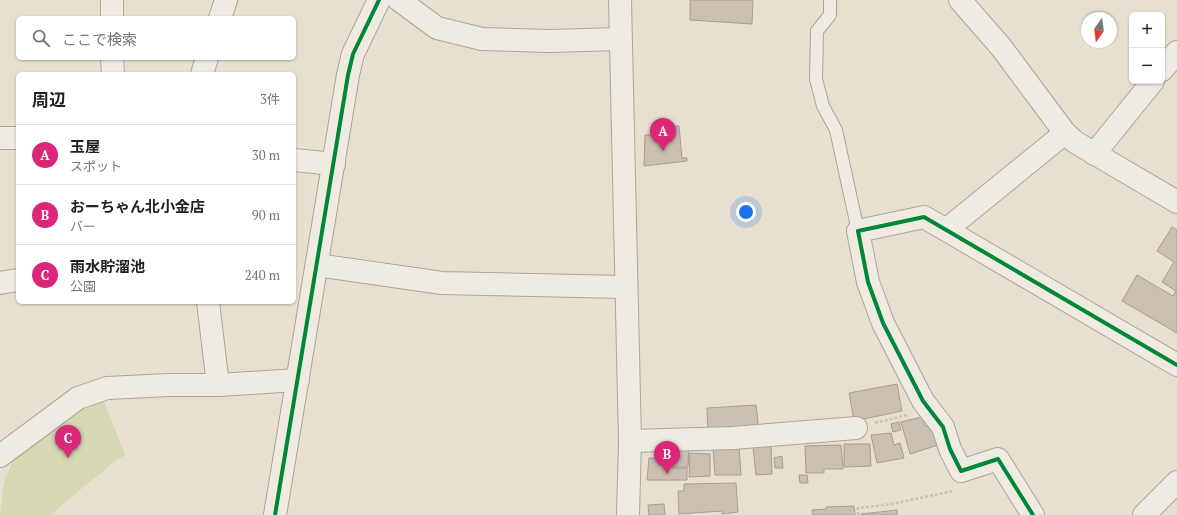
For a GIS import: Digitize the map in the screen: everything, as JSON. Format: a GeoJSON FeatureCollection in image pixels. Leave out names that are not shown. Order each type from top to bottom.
{"type":"FeatureCollection","features":[{"type":"Feature","properties":{"kind":"street"},"geometry":{"type":"LineString","coordinates":[[112,0],[112,16]]}},
{"type":"Feature","properties":{"kind":"street"},"geometry":{"type":"LineString","coordinates":[[221,16],[226,0]]}},
{"type":"Feature","properties":{"kind":"street"},"geometry":{"type":"LineString","coordinates":[[275,515],[353,54],[379,0]]}},
{"type":"Feature","properties":{"kind":"street"},"geometry":{"type":"LineString","coordinates":[[399,0],[437,28],[482,39],[549,41],[620,39]]}},
{"type":"Feature","properties":{"kind":"street"},"geometry":{"type":"LineString","coordinates":[[620,0],[625,287],[630,441],[628,515]]}},
{"type":"Feature","properties":{"kind":"street"},"geometry":{"type":"LineString","coordinates":[[960,0],[1001,47],[1065,133],[1075,142],[1094,154],[1177,202]]}},
{"type":"Feature","properties":{"kind":"street"},"geometry":{"type":"LineString","coordinates":[[1165,66],[1177,52]]}},
{"type":"Feature","properties":{"kind":"street"},"geometry":{"type":"LineString","coordinates":[[112,60],[113,72]]}},
{"type":"Feature","properties":{"kind":"street"},"geometry":{"type":"LineString","coordinates":[[203,72],[207,60]]}},
{"type":"Feature","properties":{"kind":"street"},"geometry":{"type":"LineString","coordinates":[[1094,154],[1151,84]]}},
{"type":"Feature","properties":{"kind":"street"},"geometry":{"type":"LineString","coordinates":[[947,229],[1065,133]]}},
{"type":"Feature","properties":{"kind":"street"},"geometry":{"type":"LineString","coordinates":[[0,138],[16,138]]}},
{"type":"Feature","properties":{"kind":"street"},"geometry":{"type":"LineString","coordinates":[[296,160],[334,164]]}},
{"type":"Feature","properties":{"kind":"street"},"geometry":{"type":"LineString","coordinates":[[1032,515],[998,459],[960,471],[950,449],[944,428],[922,401],[883,324],[868,282],[858,231],[924,217],[947,229],[1177,365]]}},
{"type":"Feature","properties":{"kind":"street"},"geometry":{"type":"LineString","coordinates":[[317,265],[442,283],[625,287]]}},
{"type":"Feature","properties":{"kind":"street"},"geometry":{"type":"LineString","coordinates":[[0,274],[0,286]]}},
{"type":"Feature","properties":{"kind":"street"},"geometry":{"type":"LineString","coordinates":[[0,283],[16,280]]}},
{"type":"Feature","properties":{"kind":"street"},"geometry":{"type":"LineString","coordinates":[[208,304],[218,385]]}},
{"type":"Feature","properties":{"kind":"street"},"geometry":{"type":"LineString","coordinates":[[0,456],[78,398],[107,388],[168,385],[218,385],[298,380]]}},
{"type":"Feature","properties":{"kind":"street"},"geometry":{"type":"LineString","coordinates":[[630,441],[733,438],[856,428]]}},
{"type":"Feature","properties":{"kind":"street"},"geometry":{"type":"LineString","coordinates":[[1144,515],[1177,482]]}},
{"type":"Feature","properties":{"kind":"lane"},"geometry":{"type":"LineString","coordinates":[[830,0],[830,15],[817,32],[816,80],[823,106],[836,130],[858,231]]}},
{"type":"Feature","properties":{"kind":"path"},"geometry":{"type":"LineString","coordinates":[[856,428],[908,415]]}},
{"type":"Feature","properties":{"kind":"path"},"geometry":{"type":"LineString","coordinates":[[858,515],[858,508],[892,504],[957,490],[960,471]]}},
{"type":"Feature","properties":{"kind":"green space"},"geometry":{"type":"Polygon","coordinates":[[[102,396],[125,455],[115,461],[50,515],[0,515],[4,483],[12,462],[68,414],[102,396]]]}},
{"type":"Feature","properties":{"kind":"building"},"geometry":{"type":"Polygon","coordinates":[[[690,0],[753,0],[752,24],[690,20],[690,0]]]}},
{"type":"Feature","properties":{"kind":"building"},"geometry":{"type":"Polygon","coordinates":[[[679,126],[682,158],[687,158],[687,161],[644,166],[645,135],[650,135],[652,128],[679,126]]]}},
{"type":"Feature","properties":{"kind":"building"},"geometry":{"type":"Polygon","coordinates":[[[1172,227],[1177,230],[1177,333],[1122,301],[1137,275],[1173,296],[1176,291],[1162,282],[1174,262],[1157,251],[1172,227]]]}},
{"type":"Feature","properties":{"kind":"building"},"geometry":{"type":"Polygon","coordinates":[[[897,384],[902,411],[854,421],[849,393],[897,384]]]}},
{"type":"Feature","properties":{"kind":"building"},"geometry":{"type":"Polygon","coordinates":[[[756,405],[759,431],[708,433],[707,408],[756,405]]]}},
{"type":"Feature","properties":{"kind":"building"},"geometry":{"type":"Polygon","coordinates":[[[922,417],[925,426],[932,426],[938,445],[910,454],[901,422],[922,417]]]}},
{"type":"Feature","properties":{"kind":"building"},"geometry":{"type":"Polygon","coordinates":[[[899,422],[901,430],[893,432],[891,424],[899,422]]]}},
{"type":"Feature","properties":{"kind":"building"},"geometry":{"type":"Polygon","coordinates":[[[891,433],[894,445],[900,443],[904,458],[877,463],[871,435],[891,433]]]}},
{"type":"Feature","properties":{"kind":"building"},"geometry":{"type":"Polygon","coordinates":[[[844,444],[870,444],[871,466],[844,467],[844,444]]]}},
{"type":"Feature","properties":{"kind":"building"},"geometry":{"type":"Polygon","coordinates":[[[689,445],[688,467],[673,467],[672,446],[689,445]]]}},
{"type":"Feature","properties":{"kind":"building"},"geometry":{"type":"Polygon","coordinates":[[[841,445],[843,469],[824,469],[824,473],[806,473],[805,446],[841,445]]]}},
{"type":"Feature","properties":{"kind":"building"},"geometry":{"type":"Polygon","coordinates":[[[771,446],[772,474],[756,475],[753,447],[771,446]]]}},
{"type":"Feature","properties":{"kind":"building"},"geometry":{"type":"Polygon","coordinates":[[[739,448],[741,475],[715,475],[713,449],[739,448]]]}},
{"type":"Feature","properties":{"kind":"building"},"geometry":{"type":"Polygon","coordinates":[[[690,453],[710,454],[710,476],[689,477],[690,453]]]}},
{"type":"Feature","properties":{"kind":"building"},"geometry":{"type":"Polygon","coordinates":[[[782,456],[783,468],[775,468],[774,458],[782,456]]]}},
{"type":"Feature","properties":{"kind":"building"},"geometry":{"type":"Polygon","coordinates":[[[649,458],[671,459],[672,468],[687,468],[687,480],[647,480],[649,458]]]}},
{"type":"Feature","properties":{"kind":"building"},"geometry":{"type":"Polygon","coordinates":[[[799,475],[807,475],[808,483],[800,483],[799,475]]]}},
{"type":"Feature","properties":{"kind":"building"},"geometry":{"type":"Polygon","coordinates":[[[736,483],[738,512],[722,514],[722,511],[679,514],[678,491],[684,491],[684,484],[736,483]]]}},
{"type":"Feature","properties":{"kind":"building"},"geometry":{"type":"Polygon","coordinates":[[[664,504],[665,515],[649,515],[648,505],[664,504]]]}},
{"type":"Feature","properties":{"kind":"building"},"geometry":{"type":"Polygon","coordinates":[[[854,506],[855,515],[813,515],[812,510],[826,509],[826,507],[854,506]]]}},
{"type":"Feature","properties":{"kind":"building"},"geometry":{"type":"Polygon","coordinates":[[[897,510],[897,515],[861,515],[861,514],[897,510]]]}},
{"type":"Feature","properties":{"kind":"cycle path"},"geometry":{"type":"LineString","coordinates":[[275,515],[348,75],[353,54],[379,0]]}},
{"type":"Feature","properties":{"kind":"cycle path"},"geometry":{"type":"LineString","coordinates":[[1033,515],[998,459],[961,471],[950,449],[943,427],[923,401],[883,323],[868,282],[858,231],[924,217],[1177,365]]}},
{"type":"Feature","properties":{"kind":"place","name":"玉屋"},"geometry":{"type":"Point","coordinates":[663,151]}},
{"type":"Feature","properties":{"kind":"place","name":"雨水貯溜池"},"geometry":{"type":"Point","coordinates":[68,458]}},
{"type":"Feature","properties":{"kind":"place","name":"おーちゃん北小金店"},"geometry":{"type":"Point","coordinates":[667,474]}}]}
